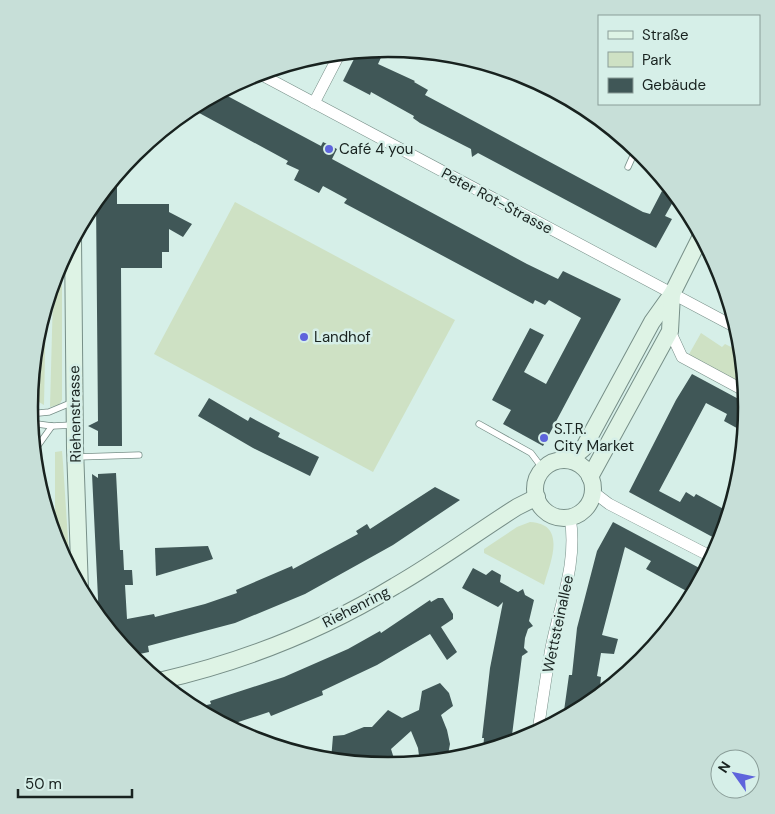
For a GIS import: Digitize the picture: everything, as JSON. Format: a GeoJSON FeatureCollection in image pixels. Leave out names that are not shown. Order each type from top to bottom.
{"type":"FeatureCollection","features":[{"type":"Feature","properties":{"kind":"main road"},"geometry":{"type":"LineString","coordinates":[[570,460],[583,449],[652,322],[672,294],[697,244]]}},
{"type":"Feature","properties":{"kind":"main road","name":"Riehenstrasse"},"geometry":{"type":"LineString","coordinates":[[73,256],[75,457],[79,573]]}},
{"type":"Feature","properties":{"kind":"main road"},"geometry":{"type":"LineString","coordinates":[[591,484],[585,469],[570,460],[556,461],[543,469],[538,477],[536,497],[550,514],[557,517],[570,517],[586,507],[591,484],[670,331],[672,294]]}},
{"type":"Feature","properties":{"kind":"main road","name":"Riehenring"},"geometry":{"type":"LineString","coordinates":[[167,679],[223,665],[267,649],[335,619],[396,586],[517,507],[536,497]]}},
{"type":"Feature","properties":{"kind":"street"},"geometry":{"type":"LineString","coordinates":[[314,103],[336,61]]}},
{"type":"Feature","properties":{"kind":"street","name":"Peter Rot-Strasse"},"geometry":{"type":"LineString","coordinates":[[268,79],[728,323]]}},
{"type":"Feature","properties":{"kind":"street"},"geometry":{"type":"LineString","coordinates":[[670,331],[682,357],[737,387]]}},
{"type":"Feature","properties":{"kind":"street"},"geometry":{"type":"LineString","coordinates":[[591,484],[609,504],[705,553]]}},
{"type":"Feature","properties":{"kind":"street","name":"Wettsteinallee"},"geometry":{"type":"LineString","coordinates":[[539,722],[551,648],[570,568],[574,540],[570,517]]}},
{"type":"Feature","properties":{"kind":"lane"},"geometry":{"type":"LineString","coordinates":[[628,167],[632,157]]}},
{"type":"Feature","properties":{"kind":"lane"},"geometry":{"type":"LineString","coordinates":[[38,413],[49,412],[75,401]]}},
{"type":"Feature","properties":{"kind":"lane"},"geometry":{"type":"LineString","coordinates":[[38,424],[52,426],[75,425]]}},
{"type":"Feature","properties":{"kind":"lane"},"geometry":{"type":"LineString","coordinates":[[479,424],[531,453],[543,469]]}},
{"type":"Feature","properties":{"kind":"lane"},"geometry":{"type":"LineString","coordinates":[[39,443],[52,426]]}},
{"type":"Feature","properties":{"kind":"lane"},"geometry":{"type":"LineString","coordinates":[[75,457],[139,455]]}},
{"type":"Feature","properties":{"kind":"green space","name":"Landhof"},"geometry":{"type":"Polygon","coordinates":[[[235,202],[455,320],[373,472],[154,354],[235,202]]]}},
{"type":"Feature","properties":{"kind":"green space"},"geometry":{"type":"Polygon","coordinates":[[[62,284],[62,400],[59,405],[50,407],[53,304],[58,289],[62,284]]]}},
{"type":"Feature","properties":{"kind":"green space"},"geometry":{"type":"Polygon","coordinates":[[[45,332],[44,405],[38,401],[38,384],[45,332]]]}},
{"type":"Feature","properties":{"kind":"green space"},"geometry":{"type":"Polygon","coordinates":[[[701,333],[722,347],[725,344],[733,348],[737,383],[688,356],[701,333]]]}},
{"type":"Feature","properties":{"kind":"green space"},"geometry":{"type":"Polygon","coordinates":[[[62,451],[69,551],[54,514],[55,452],[62,451]]]}},
{"type":"Feature","properties":{"kind":"green space"},"geometry":{"type":"Polygon","coordinates":[[[530,522],[542,524],[553,537],[554,546],[544,585],[484,553],[484,549],[517,527],[530,522]]]}},
{"type":"Feature","properties":{"kind":"building"},"geometry":{"type":"Polygon","coordinates":[[[381,57],[378,64],[415,81],[428,90],[425,95],[643,212],[650,214],[662,191],[672,204],[665,216],[672,219],[656,248],[478,153],[472,157],[471,149],[420,123],[413,118],[414,116],[371,92],[370,95],[343,81],[354,59],[381,57]]]}},
{"type":"Feature","properties":{"kind":"building"},"geometry":{"type":"Polygon","coordinates":[[[228,96],[321,146],[323,142],[337,149],[332,159],[527,264],[558,279],[563,271],[621,299],[543,446],[503,424],[511,410],[492,400],[530,328],[544,335],[524,372],[546,384],[581,318],[549,300],[545,305],[535,300],[533,304],[344,203],[347,199],[323,186],[319,193],[294,180],[299,170],[286,164],[288,161],[199,113],[228,96]]]}},
{"type":"Feature","properties":{"kind":"building"},"geometry":{"type":"Polygon","coordinates":[[[117,185],[117,204],[169,204],[169,212],[192,224],[183,237],[169,229],[169,252],[162,252],[162,268],[121,268],[122,446],[98,446],[98,431],[88,426],[98,421],[96,213],[117,185]]]}},
{"type":"Feature","properties":{"kind":"building"},"geometry":{"type":"Polygon","coordinates":[[[692,374],[738,399],[737,428],[724,421],[727,414],[706,403],[659,491],[680,502],[686,492],[694,497],[696,494],[723,509],[713,537],[629,492],[676,400],[692,374]]]}},
{"type":"Feature","properties":{"kind":"building"},"geometry":{"type":"Polygon","coordinates":[[[209,398],[248,421],[250,417],[280,433],[278,437],[319,457],[310,476],[253,448],[198,416],[209,398]]]}},
{"type":"Feature","properties":{"kind":"building"},"geometry":{"type":"Polygon","coordinates":[[[116,473],[120,550],[123,550],[124,570],[132,570],[133,585],[125,585],[127,619],[154,614],[155,617],[205,604],[237,593],[236,590],[292,566],[293,569],[358,534],[356,531],[367,524],[370,529],[435,487],[460,500],[393,545],[305,594],[235,623],[148,646],[149,652],[140,654],[124,638],[98,604],[92,474],[98,478],[98,474],[116,473]]]}},
{"type":"Feature","properties":{"kind":"building"},"geometry":{"type":"Polygon","coordinates":[[[613,522],[698,567],[686,591],[646,569],[651,561],[625,547],[602,635],[618,639],[614,654],[601,653],[597,676],[601,677],[600,686],[564,709],[569,675],[572,675],[577,628],[597,551],[613,522]]]}},
{"type":"Feature","properties":{"kind":"building"},"geometry":{"type":"Polygon","coordinates":[[[208,546],[213,559],[156,576],[155,548],[208,546]]]}},
{"type":"Feature","properties":{"kind":"building"},"geometry":{"type":"Polygon","coordinates":[[[473,568],[486,575],[492,570],[501,575],[500,582],[518,592],[523,589],[525,595],[534,600],[529,621],[533,626],[528,629],[525,638],[524,648],[528,652],[522,656],[512,733],[484,743],[484,738],[482,738],[490,668],[503,602],[498,607],[462,588],[473,568]]]}},
{"type":"Feature","properties":{"kind":"building"},"geometry":{"type":"Polygon","coordinates":[[[438,598],[443,598],[453,614],[453,619],[441,627],[457,652],[447,660],[430,634],[377,665],[322,691],[323,695],[271,716],[269,712],[237,723],[205,705],[211,704],[210,701],[284,677],[348,649],[380,631],[381,633],[430,600],[431,602],[438,598]]]}},
{"type":"Feature","properties":{"kind":"building"},"geometry":{"type":"Polygon","coordinates":[[[440,683],[449,693],[453,706],[441,715],[450,744],[449,751],[419,755],[411,731],[391,749],[393,757],[332,752],[333,736],[344,735],[364,727],[372,727],[388,710],[402,718],[419,710],[422,691],[440,683]]]}},
{"type":"Feature","properties":{"kind":"place","name":"Café 4 you"},"geometry":{"type":"Point","coordinates":[329,149]}},
{"type":"Feature","properties":{"kind":"place","name":"Landhof"},"geometry":{"type":"Point","coordinates":[304,337]}},
{"type":"Feature","properties":{"kind":"place","name":"S.T.R. City Market"},"geometry":{"type":"Point","coordinates":[544,438]}}]}
